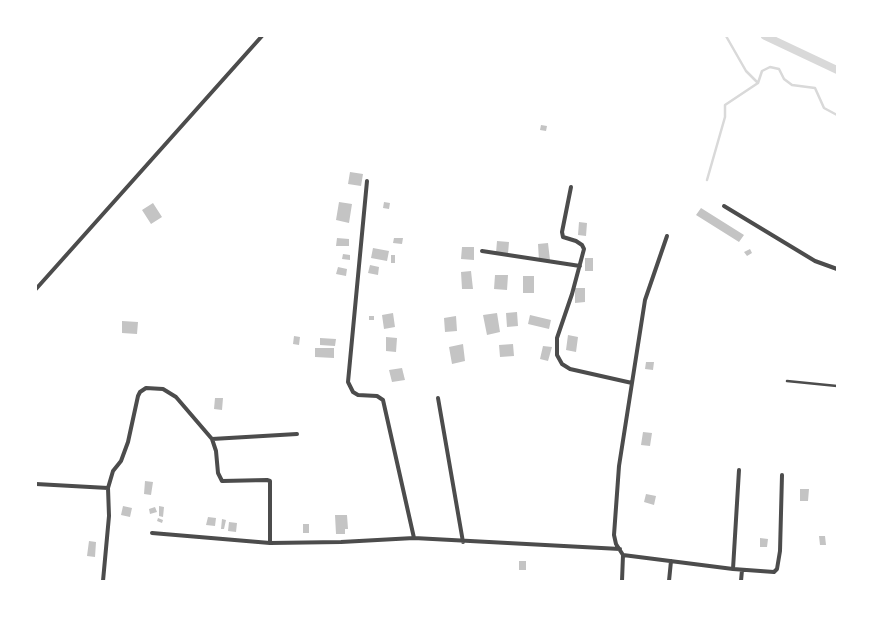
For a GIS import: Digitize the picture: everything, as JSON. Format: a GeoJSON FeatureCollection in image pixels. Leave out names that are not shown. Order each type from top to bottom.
{"type":"FeatureCollection","features":[{"type":"Feature","properties":{"kind":"street"},"geometry":{"type":"LineString","coordinates":[[36,289],[262,36]]}},
{"type":"Feature","properties":{"kind":"street"},"geometry":{"type":"LineString","coordinates":[[366,181],[348,382],[353,392],[358,395],[377,396],[383,400],[414,538]]}},
{"type":"Feature","properties":{"kind":"street"},"geometry":{"type":"LineString","coordinates":[[571,187],[562,232],[563,237],[582,245],[584,250],[572,294],[557,338],[557,355],[562,364],[570,369],[632,383]]}},
{"type":"Feature","properties":{"kind":"street"},"geometry":{"type":"LineString","coordinates":[[724,206],[815,261],[837,269]]}},
{"type":"Feature","properties":{"kind":"street"},"geometry":{"type":"LineString","coordinates":[[622,581],[623,555],[614,535],[619,466],[645,300],[667,236]]}},
{"type":"Feature","properties":{"kind":"street"},"geometry":{"type":"LineString","coordinates":[[482,251],[580,266]]}},
{"type":"Feature","properties":{"kind":"street"},"geometry":{"type":"LineString","coordinates":[[103,581],[110,516],[108,488],[113,471],[121,461],[128,442],[138,396],[140,392],[146,388],[163,389],[176,397],[212,439],[216,451],[218,473],[222,481],[267,480],[270,482],[270,543]]}},
{"type":"Feature","properties":{"kind":"street"},"geometry":{"type":"LineString","coordinates":[[438,398],[463,542]]}},
{"type":"Feature","properties":{"kind":"street"},"geometry":{"type":"LineString","coordinates":[[212,439],[296,434]]}},
{"type":"Feature","properties":{"kind":"street"},"geometry":{"type":"LineString","coordinates":[[733,569],[739,470]]}},
{"type":"Feature","properties":{"kind":"street"},"geometry":{"type":"LineString","coordinates":[[623,555],[733,569],[774,572],[777,569],[780,551],[782,475]]}},
{"type":"Feature","properties":{"kind":"street"},"geometry":{"type":"LineString","coordinates":[[36,484],[108,488]]}},
{"type":"Feature","properties":{"kind":"street"},"geometry":{"type":"LineString","coordinates":[[152,533],[270,543],[341,542],[414,538],[463,542],[620,549]]}},
{"type":"Feature","properties":{"kind":"street"},"geometry":{"type":"LineString","coordinates":[[669,581],[671,561]]}},
{"type":"Feature","properties":{"kind":"street"},"geometry":{"type":"LineString","coordinates":[[741,581],[742,570]]}},
{"type":"Feature","properties":{"kind":"lane"},"geometry":{"type":"LineString","coordinates":[[787,381],[837,386]]}},
{"type":"Feature","properties":{"kind":"building"},"geometry":{"type":"Polygon","coordinates":[[[541,125],[547,126],[546,131],[540,130],[541,125]]]}},
{"type":"Feature","properties":{"kind":"building"},"geometry":{"type":"Polygon","coordinates":[[[350,172],[363,174],[361,186],[348,184],[350,172]]]}},
{"type":"Feature","properties":{"kind":"building"},"geometry":{"type":"Polygon","coordinates":[[[339,202],[352,204],[349,223],[336,220],[339,202]]]}},
{"type":"Feature","properties":{"kind":"building"},"geometry":{"type":"Polygon","coordinates":[[[384,202],[390,203],[389,209],[383,208],[384,202]]]}},
{"type":"Feature","properties":{"kind":"building"},"geometry":{"type":"Polygon","coordinates":[[[153,203],[162,217],[151,224],[142,210],[153,203]]]}},
{"type":"Feature","properties":{"kind":"building"},"geometry":{"type":"Polygon","coordinates":[[[701,208],[744,235],[739,242],[696,215],[701,208]]]}},
{"type":"Feature","properties":{"kind":"building"},"geometry":{"type":"Polygon","coordinates":[[[579,222],[587,223],[586,236],[578,235],[579,222]]]}},
{"type":"Feature","properties":{"kind":"building"},"geometry":{"type":"Polygon","coordinates":[[[337,238],[349,239],[349,246],[336,246],[337,238]]]}},
{"type":"Feature","properties":{"kind":"building"},"geometry":{"type":"Polygon","coordinates":[[[394,238],[403,238],[402,244],[393,243],[394,238]]]}},
{"type":"Feature","properties":{"kind":"building"},"geometry":{"type":"Polygon","coordinates":[[[497,241],[509,242],[508,254],[496,253],[497,241]]]}},
{"type":"Feature","properties":{"kind":"building"},"geometry":{"type":"Polygon","coordinates":[[[548,243],[550,260],[539,261],[538,244],[548,243]]]}},
{"type":"Feature","properties":{"kind":"building"},"geometry":{"type":"Polygon","coordinates":[[[462,247],[474,247],[474,260],[461,259],[462,247]]]}},
{"type":"Feature","properties":{"kind":"building"},"geometry":{"type":"Polygon","coordinates":[[[373,248],[389,251],[387,261],[371,258],[373,248]]]}},
{"type":"Feature","properties":{"kind":"building"},"geometry":{"type":"Polygon","coordinates":[[[750,249],[752,253],[747,256],[744,252],[750,249]]]}},
{"type":"Feature","properties":{"kind":"building"},"geometry":{"type":"Polygon","coordinates":[[[343,254],[350,255],[350,260],[342,259],[343,254]]]}},
{"type":"Feature","properties":{"kind":"building"},"geometry":{"type":"Polygon","coordinates":[[[391,255],[395,255],[395,263],[391,263],[391,255]]]}},
{"type":"Feature","properties":{"kind":"building"},"geometry":{"type":"Polygon","coordinates":[[[585,258],[593,258],[593,271],[585,271],[585,258]]]}},
{"type":"Feature","properties":{"kind":"building"},"geometry":{"type":"Polygon","coordinates":[[[370,265],[379,267],[378,275],[368,273],[370,265]]]}},
{"type":"Feature","properties":{"kind":"building"},"geometry":{"type":"Polygon","coordinates":[[[338,267],[347,269],[346,276],[336,274],[338,267]]]}},
{"type":"Feature","properties":{"kind":"building"},"geometry":{"type":"Polygon","coordinates":[[[471,271],[473,289],[462,289],[461,272],[471,271]]]}},
{"type":"Feature","properties":{"kind":"building"},"geometry":{"type":"Polygon","coordinates":[[[495,275],[508,275],[507,290],[494,289],[495,275]]]}},
{"type":"Feature","properties":{"kind":"building"},"geometry":{"type":"Polygon","coordinates":[[[523,276],[534,276],[534,293],[523,293],[523,276]]]}},
{"type":"Feature","properties":{"kind":"building"},"geometry":{"type":"Polygon","coordinates":[[[575,288],[585,288],[585,302],[575,303],[575,288]]]}},
{"type":"Feature","properties":{"kind":"building"},"geometry":{"type":"Polygon","coordinates":[[[517,312],[518,326],[507,327],[506,313],[517,312]]]}},
{"type":"Feature","properties":{"kind":"building"},"geometry":{"type":"Polygon","coordinates":[[[393,313],[395,327],[384,329],[382,315],[393,313]]]}},
{"type":"Feature","properties":{"kind":"building"},"geometry":{"type":"Polygon","coordinates":[[[497,313],[500,332],[487,335],[483,315],[497,313]]]}},
{"type":"Feature","properties":{"kind":"building"},"geometry":{"type":"Polygon","coordinates":[[[530,315],[551,320],[549,329],[528,324],[530,315]]]}},
{"type":"Feature","properties":{"kind":"building"},"geometry":{"type":"Polygon","coordinates":[[[369,316],[374,316],[374,320],[369,320],[369,316]]]}},
{"type":"Feature","properties":{"kind":"building"},"geometry":{"type":"Polygon","coordinates":[[[456,316],[457,331],[445,332],[444,318],[456,316]]]}},
{"type":"Feature","properties":{"kind":"building"},"geometry":{"type":"Polygon","coordinates":[[[122,321],[138,322],[137,334],[122,333],[122,321]]]}},
{"type":"Feature","properties":{"kind":"building"},"geometry":{"type":"Polygon","coordinates":[[[568,335],[578,337],[576,352],[566,350],[568,335]]]}},
{"type":"Feature","properties":{"kind":"building"},"geometry":{"type":"Polygon","coordinates":[[[294,336],[300,337],[299,345],[293,344],[294,336]]]}},
{"type":"Feature","properties":{"kind":"building"},"geometry":{"type":"Polygon","coordinates":[[[386,337],[397,338],[396,352],[386,351],[386,337]]]}},
{"type":"Feature","properties":{"kind":"building"},"geometry":{"type":"Polygon","coordinates":[[[320,338],[336,339],[335,346],[320,345],[320,338]]]}},
{"type":"Feature","properties":{"kind":"building"},"geometry":{"type":"Polygon","coordinates":[[[463,344],[465,361],[452,364],[449,347],[463,344]]]}},
{"type":"Feature","properties":{"kind":"building"},"geometry":{"type":"Polygon","coordinates":[[[513,344],[514,356],[500,357],[499,345],[513,344]]]}},
{"type":"Feature","properties":{"kind":"building"},"geometry":{"type":"Polygon","coordinates":[[[543,346],[552,347],[548,361],[540,359],[543,346]]]}},
{"type":"Feature","properties":{"kind":"building"},"geometry":{"type":"Polygon","coordinates":[[[315,348],[334,348],[334,358],[315,357],[315,348]]]}},
{"type":"Feature","properties":{"kind":"building"},"geometry":{"type":"Polygon","coordinates":[[[646,362],[654,362],[653,370],[645,369],[646,362]]]}},
{"type":"Feature","properties":{"kind":"building"},"geometry":{"type":"Polygon","coordinates":[[[402,368],[405,380],[392,382],[389,370],[402,368]]]}},
{"type":"Feature","properties":{"kind":"building"},"geometry":{"type":"Polygon","coordinates":[[[215,398],[223,398],[222,410],[214,409],[215,398]]]}},
{"type":"Feature","properties":{"kind":"building"},"geometry":{"type":"Polygon","coordinates":[[[643,432],[652,433],[650,446],[641,445],[643,432]]]}},
{"type":"Feature","properties":{"kind":"building"},"geometry":{"type":"Polygon","coordinates":[[[145,481],[153,482],[151,495],[144,494],[145,481]]]}},
{"type":"Feature","properties":{"kind":"building"},"geometry":{"type":"Polygon","coordinates":[[[800,489],[809,489],[808,501],[800,501],[800,489]]]}},
{"type":"Feature","properties":{"kind":"building"},"geometry":{"type":"Polygon","coordinates":[[[646,494],[656,496],[654,505],[644,502],[646,494]]]}},
{"type":"Feature","properties":{"kind":"building"},"geometry":{"type":"Polygon","coordinates":[[[123,506],[132,508],[130,517],[121,515],[123,506]]]}},
{"type":"Feature","properties":{"kind":"building"},"geometry":{"type":"Polygon","coordinates":[[[159,506],[164,507],[163,517],[159,516],[159,506]]]}},
{"type":"Feature","properties":{"kind":"building"},"geometry":{"type":"Polygon","coordinates":[[[155,507],[157,512],[150,514],[149,509],[155,507]]]}},
{"type":"Feature","properties":{"kind":"building"},"geometry":{"type":"Polygon","coordinates":[[[335,515],[347,515],[348,529],[345,529],[345,534],[336,534],[335,515]]]}},
{"type":"Feature","properties":{"kind":"building"},"geometry":{"type":"Polygon","coordinates":[[[208,517],[216,518],[215,526],[206,525],[208,517]]]}},
{"type":"Feature","properties":{"kind":"building"},"geometry":{"type":"Polygon","coordinates":[[[158,518],[163,520],[162,523],[157,521],[158,518]]]}},
{"type":"Feature","properties":{"kind":"building"},"geometry":{"type":"Polygon","coordinates":[[[222,519],[226,520],[224,529],[221,529],[222,519]]]}},
{"type":"Feature","properties":{"kind":"building"},"geometry":{"type":"Polygon","coordinates":[[[229,522],[237,523],[236,532],[228,531],[229,522]]]}},
{"type":"Feature","properties":{"kind":"building"},"geometry":{"type":"Polygon","coordinates":[[[303,524],[309,524],[309,533],[303,533],[303,524]]]}},
{"type":"Feature","properties":{"kind":"building"},"geometry":{"type":"Polygon","coordinates":[[[819,536],[825,536],[826,545],[820,545],[819,536]]]}},
{"type":"Feature","properties":{"kind":"building"},"geometry":{"type":"Polygon","coordinates":[[[760,538],[768,539],[767,547],[760,547],[760,538]]]}},
{"type":"Feature","properties":{"kind":"building"},"geometry":{"type":"Polygon","coordinates":[[[89,541],[96,542],[95,557],[87,556],[89,541]]]}},
{"type":"Feature","properties":{"kind":"building"},"geometry":{"type":"Polygon","coordinates":[[[519,561],[526,561],[526,570],[519,570],[519,561]]]}},
{"type":"Feature","properties":{"kind":"waterway"},"geometry":{"type":"LineString","coordinates":[[726,36],[746,71],[758,83]]}},
{"type":"Feature","properties":{"kind":"waterway"},"geometry":{"type":"LineString","coordinates":[[765,36],[837,70]]}},
{"type":"Feature","properties":{"kind":"waterway"},"geometry":{"type":"LineString","coordinates":[[707,180],[725,117],[725,105],[758,83],[762,71],[770,67],[779,69],[784,79],[792,85],[815,88],[824,108],[837,115]]}}]}
